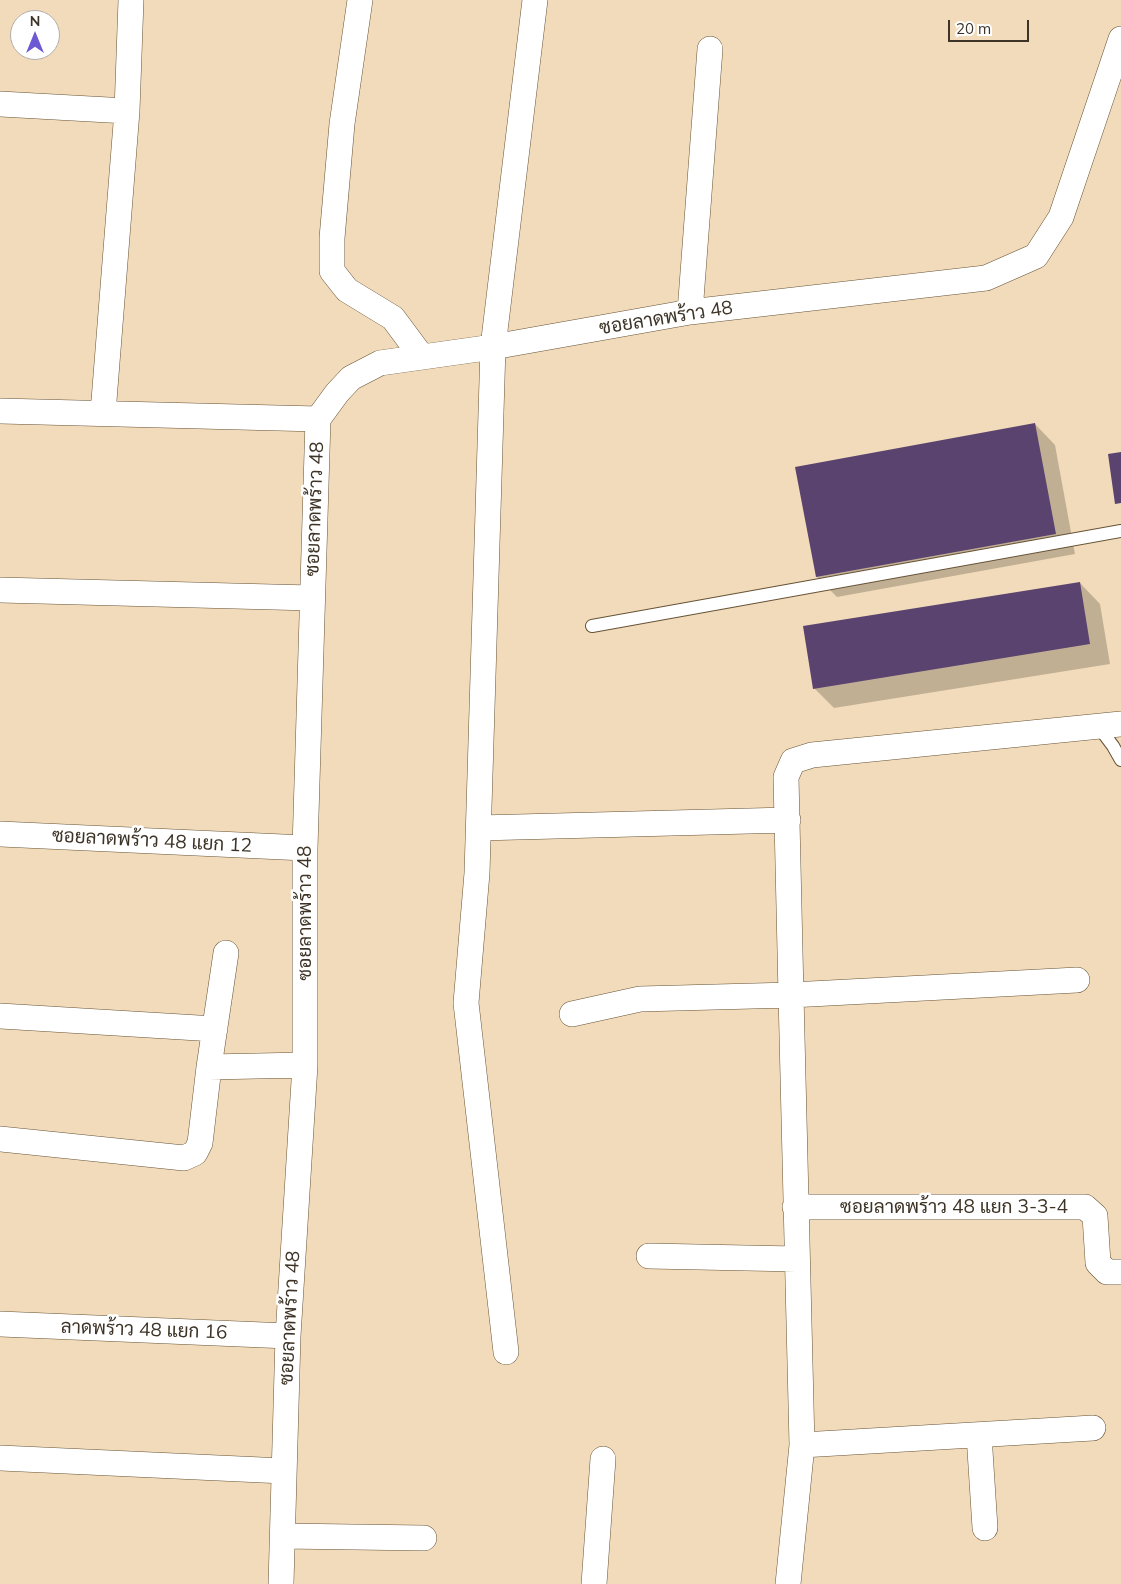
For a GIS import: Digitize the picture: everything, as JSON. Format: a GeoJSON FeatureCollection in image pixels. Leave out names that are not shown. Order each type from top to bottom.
{"type":"FeatureCollection","features":[{"type":"Feature","properties":{"kind":"street"},"geometry":{"type":"LineString","coordinates":[[103,413],[127,111],[131,0]]}},
{"type":"Feature","properties":{"kind":"street"},"geometry":{"type":"LineString","coordinates":[[360,0],[342,124],[332,238],[332,271],[348,290],[392,318],[422,357]]}},
{"type":"Feature","properties":{"kind":"street"},"geometry":{"type":"LineString","coordinates":[[506,1352],[466,1003],[479,828],[493,347],[536,0]]}},
{"type":"Feature","properties":{"kind":"street","name":"ซอยลาดพร้าว 48"},"geometry":{"type":"LineString","coordinates":[[281,1584],[288,1336],[304,1065],[305,848],[318,419],[336,394],[351,378],[380,362],[493,347],[690,312],[986,278],[1036,256],[1061,217],[1121,39]]}},
{"type":"Feature","properties":{"kind":"street"},"geometry":{"type":"LineString","coordinates":[[690,312],[710,49]]}},
{"type":"Feature","properties":{"kind":"street"},"geometry":{"type":"LineString","coordinates":[[0,104],[127,111]]}},
{"type":"Feature","properties":{"kind":"street"},"geometry":{"type":"LineString","coordinates":[[0,411],[318,419]]}},
{"type":"Feature","properties":{"kind":"street"},"geometry":{"type":"LineString","coordinates":[[0,590],[312,598]]}},
{"type":"Feature","properties":{"kind":"street"},"geometry":{"type":"LineString","coordinates":[[788,1584],[802,1445],[796,1258],[786,777],[793,761],[812,755],[1109,725]]}},
{"type":"Feature","properties":{"kind":"street"},"geometry":{"type":"LineString","coordinates":[[479,828],[788,820]]}},
{"type":"Feature","properties":{"kind":"street","name":"ซอยลาดพร้าว 48 แยก 12"},"geometry":{"type":"LineString","coordinates":[[0,834],[305,848]]}},
{"type":"Feature","properties":{"kind":"street"},"geometry":{"type":"LineString","coordinates":[[0,1139],[184,1158],[195,1153],[200,1143],[226,953]]}},
{"type":"Feature","properties":{"kind":"street"},"geometry":{"type":"LineString","coordinates":[[572,1014],[640,999],[791,995],[1076,980]]}},
{"type":"Feature","properties":{"kind":"street"},"geometry":{"type":"LineString","coordinates":[[0,1016],[215,1029]]}},
{"type":"Feature","properties":{"kind":"street"},"geometry":{"type":"LineString","coordinates":[[209,1067],[304,1065]]}},
{"type":"Feature","properties":{"kind":"street","name":"ซอยลาดพร้าว 48 แยก 3-3-4"},"geometry":{"type":"LineString","coordinates":[[795,1207],[1085,1207],[1095,1216],[1098,1264],[1107,1272],[1121,1272]]}},
{"type":"Feature","properties":{"kind":"street"},"geometry":{"type":"LineString","coordinates":[[649,1256],[796,1258]]}},
{"type":"Feature","properties":{"kind":"street","name":"ลาดพร้าว 48 แยก 16"},"geometry":{"type":"LineString","coordinates":[[0,1324],[288,1336]]}},
{"type":"Feature","properties":{"kind":"street"},"geometry":{"type":"LineString","coordinates":[[802,1445],[1093,1428]]}},
{"type":"Feature","properties":{"kind":"street"},"geometry":{"type":"LineString","coordinates":[[979,1435],[985,1528]]}},
{"type":"Feature","properties":{"kind":"street"},"geometry":{"type":"LineString","coordinates":[[0,1458],[284,1471]]}},
{"type":"Feature","properties":{"kind":"street"},"geometry":{"type":"LineString","coordinates":[[594,1584],[603,1459]]}},
{"type":"Feature","properties":{"kind":"street"},"geometry":{"type":"LineString","coordinates":[[283,1536],[424,1538]]}},
{"type":"Feature","properties":{"kind":"lane"},"geometry":{"type":"LineString","coordinates":[[592,626],[1121,531]]}},
{"type":"Feature","properties":{"kind":"lane"},"geometry":{"type":"LineString","coordinates":[[1109,725],[1113,746],[1121,760]]}},
{"type":"Feature","properties":{"kind":"building"},"geometry":{"type":"Polygon","coordinates":[[[1035,423],[1056,534],[816,577],[795,467],[1035,423]]]}},
{"type":"Feature","properties":{"kind":"building"},"geometry":{"type":"Polygon","coordinates":[[[1121,452],[1121,503],[1115,504],[1108,454],[1121,452]]]}},
{"type":"Feature","properties":{"kind":"building"},"geometry":{"type":"Polygon","coordinates":[[[1080,582],[1090,644],[813,689],[803,626],[1080,582]]]}}]}
